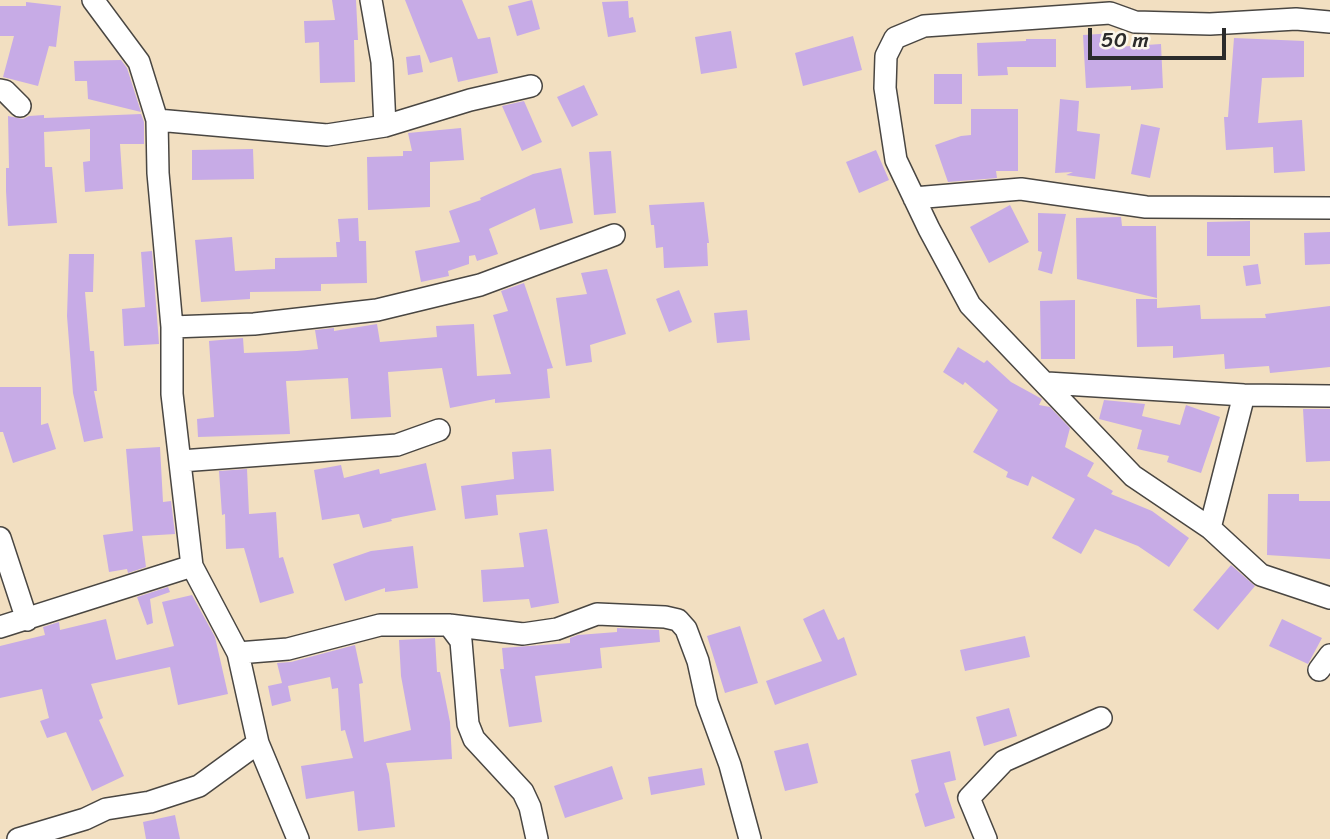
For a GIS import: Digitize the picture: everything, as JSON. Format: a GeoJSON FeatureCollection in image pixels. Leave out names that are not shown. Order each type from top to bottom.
{"type":"FeatureCollection","features":[{"type":"Feature","properties":{"kind":"street"},"geometry":{"type":"LineString","coordinates":[[93,0],[139,62],[157,120],[158,173],[172,327],[172,394],[192,566],[238,653],[258,743],[298,839]]}},
{"type":"Feature","properties":{"kind":"street"},"geometry":{"type":"LineString","coordinates":[[371,0],[382,62],[385,126]]}},
{"type":"Feature","properties":{"kind":"street"},"geometry":{"type":"LineString","coordinates":[[1330,22],[1293,10],[1210,24],[1135,22],[1109,7],[924,26],[895,38],[886,56],[885,88],[896,160],[970,305],[1133,475],[1210,528],[1261,576],[1330,598]]}},
{"type":"Feature","properties":{"kind":"street"},"geometry":{"type":"LineString","coordinates":[[157,120],[327,135],[385,126],[470,100],[531,86]]}},
{"type":"Feature","properties":{"kind":"street"},"geometry":{"type":"LineString","coordinates":[[0,90],[5,91],[20,106]]}},
{"type":"Feature","properties":{"kind":"street"},"geometry":{"type":"LineString","coordinates":[[914,198],[1021,189],[1146,207],[1330,208]]}},
{"type":"Feature","properties":{"kind":"street"},"geometry":{"type":"LineString","coordinates":[[172,327],[254,324],[377,310],[480,285],[614,235]]}},
{"type":"Feature","properties":{"kind":"street"},"geometry":{"type":"LineString","coordinates":[[1047,383],[1244,396],[1330,396]]}},
{"type":"Feature","properties":{"kind":"street"},"geometry":{"type":"LineString","coordinates":[[1210,528],[1244,396]]}},
{"type":"Feature","properties":{"kind":"street"},"geometry":{"type":"LineString","coordinates":[[181,461],[397,445],[439,430]]}},
{"type":"Feature","properties":{"kind":"street"},"geometry":{"type":"LineString","coordinates":[[0,538],[27,620]]}},
{"type":"Feature","properties":{"kind":"street"},"geometry":{"type":"LineString","coordinates":[[0,627],[192,566]]}},
{"type":"Feature","properties":{"kind":"street"},"geometry":{"type":"LineString","coordinates":[[238,653],[288,649],[380,625],[449,625],[523,634],[557,629],[597,614],[678,620],[686,629],[698,661],[707,702],[730,765],[750,839]]}},
{"type":"Feature","properties":{"kind":"street"},"geometry":{"type":"LineString","coordinates":[[449,625],[461,641],[467,724],[474,739],[523,792],[530,807],[537,839]]}},
{"type":"Feature","properties":{"kind":"street"},"geometry":{"type":"LineString","coordinates":[[986,839],[969,798],[1004,761],[1101,718]]}},
{"type":"Feature","properties":{"kind":"street"},"geometry":{"type":"LineString","coordinates":[[18,839],[85,819],[106,809],[150,802],[199,786],[258,743]]}},
{"type":"Feature","properties":{"kind":"building"},"geometry":{"type":"Polygon","coordinates":[[[332,0],[356,0],[358,40],[354,40],[355,82],[320,83],[319,42],[305,43],[304,21],[335,20],[332,0]]]}},
{"type":"Feature","properties":{"kind":"building"},"geometry":{"type":"Polygon","coordinates":[[[405,0],[462,0],[478,39],[490,37],[498,73],[458,82],[452,57],[430,63],[405,0]]]}},
{"type":"Feature","properties":{"kind":"building"},"geometry":{"type":"Polygon","coordinates":[[[532,0],[540,29],[517,36],[508,6],[532,0]]]}},
{"type":"Feature","properties":{"kind":"building"},"geometry":{"type":"Polygon","coordinates":[[[628,1],[629,18],[633,17],[636,32],[608,37],[602,2],[628,1]]]}},
{"type":"Feature","properties":{"kind":"building"},"geometry":{"type":"Polygon","coordinates":[[[26,2],[61,6],[56,47],[49,46],[38,86],[3,77],[14,36],[0,36],[0,6],[26,6],[26,2]]]}},
{"type":"Feature","properties":{"kind":"building"},"geometry":{"type":"Polygon","coordinates":[[[731,31],[737,68],[701,74],[695,37],[731,31]]]}},
{"type":"Feature","properties":{"kind":"building"},"geometry":{"type":"Polygon","coordinates":[[[1115,33],[1116,47],[1161,44],[1163,88],[1086,88],[1083,35],[1115,33]]]}},
{"type":"Feature","properties":{"kind":"building"},"geometry":{"type":"Polygon","coordinates":[[[853,36],[862,70],[803,86],[795,53],[853,36]]]}},
{"type":"Feature","properties":{"kind":"building"},"geometry":{"type":"Polygon","coordinates":[[[1234,38],[1304,41],[1304,77],[1262,78],[1258,123],[1302,120],[1305,171],[1274,173],[1273,147],[1226,150],[1224,117],[1228,117],[1234,38]]]}},
{"type":"Feature","properties":{"kind":"building"},"geometry":{"type":"Polygon","coordinates":[[[1056,39],[1056,67],[1007,67],[1008,75],[978,76],[977,43],[1056,39]]]}},
{"type":"Feature","properties":{"kind":"building"},"geometry":{"type":"Polygon","coordinates":[[[420,55],[423,72],[408,75],[406,57],[420,55]]]}},
{"type":"Feature","properties":{"kind":"building"},"geometry":{"type":"Polygon","coordinates":[[[121,60],[127,68],[141,112],[88,99],[87,81],[75,81],[74,61],[121,60]]]}},
{"type":"Feature","properties":{"kind":"building"},"geometry":{"type":"Polygon","coordinates":[[[934,74],[962,74],[962,104],[934,104],[934,74]]]}},
{"type":"Feature","properties":{"kind":"building"},"geometry":{"type":"Polygon","coordinates":[[[584,85],[598,115],[572,127],[557,97],[584,85]]]}},
{"type":"Feature","properties":{"kind":"building"},"geometry":{"type":"Polygon","coordinates":[[[1060,99],[1079,101],[1077,131],[1100,134],[1095,179],[1066,175],[1073,172],[1055,173],[1060,99]]]}},
{"type":"Feature","properties":{"kind":"building"},"geometry":{"type":"Polygon","coordinates":[[[524,101],[542,142],[522,151],[502,106],[524,101]]]}},
{"type":"Feature","properties":{"kind":"building"},"geometry":{"type":"Polygon","coordinates":[[[971,109],[1018,109],[1018,171],[996,171],[997,178],[948,182],[935,145],[971,135],[971,109]]]}},
{"type":"Feature","properties":{"kind":"building"},"geometry":{"type":"Polygon","coordinates":[[[141,114],[144,122],[144,144],[120,144],[123,189],[85,192],[83,162],[90,161],[90,129],[44,132],[45,167],[52,167],[57,223],[8,226],[8,116],[23,119],[44,115],[44,118],[141,114]]]}},
{"type":"Feature","properties":{"kind":"building"},"geometry":{"type":"Polygon","coordinates":[[[1141,124],[1160,128],[1150,178],[1131,174],[1141,124]]]}},
{"type":"Feature","properties":{"kind":"building"},"geometry":{"type":"Polygon","coordinates":[[[461,128],[464,160],[430,162],[430,207],[368,210],[367,157],[403,156],[403,151],[412,151],[408,133],[461,128]]]}},
{"type":"Feature","properties":{"kind":"building"},"geometry":{"type":"Polygon","coordinates":[[[253,149],[254,179],[192,180],[192,150],[253,149]]]}},
{"type":"Feature","properties":{"kind":"building"},"geometry":{"type":"Polygon","coordinates":[[[876,150],[889,180],[859,193],[846,162],[876,150]]]}},
{"type":"Feature","properties":{"kind":"building"},"geometry":{"type":"Polygon","coordinates":[[[611,151],[616,213],[594,215],[589,152],[611,151]]]}},
{"type":"Feature","properties":{"kind":"building"},"geometry":{"type":"Polygon","coordinates":[[[561,168],[573,223],[540,230],[535,208],[489,229],[498,254],[477,261],[475,255],[469,256],[469,264],[448,271],[449,276],[421,282],[415,251],[460,242],[449,211],[481,200],[480,198],[533,174],[561,168]]]}},
{"type":"Feature","properties":{"kind":"building"},"geometry":{"type":"Polygon","coordinates":[[[704,202],[709,243],[708,266],[664,268],[663,247],[656,248],[649,205],[704,202]]]}},
{"type":"Feature","properties":{"kind":"building"},"geometry":{"type":"Polygon","coordinates":[[[1010,205],[1029,242],[989,263],[970,227],[1010,205]]]}},
{"type":"Feature","properties":{"kind":"building"},"geometry":{"type":"Polygon","coordinates":[[[1038,213],[1066,214],[1052,274],[1038,270],[1042,252],[1038,251],[1038,213]]]}},
{"type":"Feature","properties":{"kind":"building"},"geometry":{"type":"Polygon","coordinates":[[[1121,217],[1122,226],[1156,226],[1157,298],[1077,279],[1076,218],[1121,217]]]}},
{"type":"Feature","properties":{"kind":"building"},"geometry":{"type":"Polygon","coordinates":[[[358,218],[359,241],[366,241],[367,283],[321,284],[321,291],[250,292],[250,299],[201,302],[195,240],[232,237],[235,271],[275,269],[275,258],[337,257],[336,242],[340,242],[338,219],[358,218]]]}},
{"type":"Feature","properties":{"kind":"building"},"geometry":{"type":"Polygon","coordinates":[[[1250,221],[1250,256],[1207,256],[1207,222],[1250,221]]]}},
{"type":"Feature","properties":{"kind":"building"},"geometry":{"type":"Polygon","coordinates":[[[1330,232],[1330,264],[1305,265],[1304,233],[1330,232]]]}},
{"type":"Feature","properties":{"kind":"building"},"geometry":{"type":"Polygon","coordinates":[[[152,251],[159,344],[124,346],[122,309],[145,307],[141,252],[152,251]]]}},
{"type":"Feature","properties":{"kind":"building"},"geometry":{"type":"Polygon","coordinates":[[[69,254],[94,254],[93,292],[85,292],[90,351],[94,351],[97,391],[94,391],[103,438],[84,442],[73,393],[67,316],[69,254]]]}},
{"type":"Feature","properties":{"kind":"building"},"geometry":{"type":"Polygon","coordinates":[[[1258,264],[1261,284],[1246,286],[1243,266],[1258,264]]]}},
{"type":"Feature","properties":{"kind":"building"},"geometry":{"type":"Polygon","coordinates":[[[607,269],[626,334],[590,345],[592,362],[566,366],[556,298],[587,294],[581,273],[607,269]]]}},
{"type":"Feature","properties":{"kind":"building"},"geometry":{"type":"Polygon","coordinates":[[[524,283],[553,368],[547,369],[550,398],[495,403],[495,399],[450,408],[442,368],[388,372],[391,417],[351,419],[348,378],[286,381],[290,434],[198,437],[197,419],[214,417],[209,341],[243,338],[244,353],[297,351],[318,349],[315,330],[334,328],[334,331],[377,324],[380,342],[437,337],[436,326],[474,324],[477,376],[511,374],[493,315],[508,311],[501,291],[524,283]]]}},
{"type":"Feature","properties":{"kind":"building"},"geometry":{"type":"Polygon","coordinates":[[[679,290],[692,322],[669,332],[656,299],[679,290]]]}},
{"type":"Feature","properties":{"kind":"building"},"geometry":{"type":"Polygon","coordinates":[[[1136,299],[1157,299],[1157,308],[1200,305],[1201,319],[1266,318],[1265,314],[1330,306],[1330,367],[1270,373],[1269,366],[1225,369],[1224,354],[1173,358],[1173,346],[1137,347],[1136,299]]]}},
{"type":"Feature","properties":{"kind":"building"},"geometry":{"type":"Polygon","coordinates":[[[1075,300],[1075,359],[1041,359],[1040,301],[1075,300]]]}},
{"type":"Feature","properties":{"kind":"building"},"geometry":{"type":"Polygon","coordinates":[[[747,310],[750,340],[717,343],[714,313],[747,310]]]}},
{"type":"Feature","properties":{"kind":"building"},"geometry":{"type":"Polygon","coordinates":[[[958,347],[984,363],[987,360],[1011,382],[1042,399],[1039,405],[1050,407],[1070,428],[1065,447],[1094,463],[1087,476],[1113,491],[1111,494],[1152,511],[1189,538],[1169,567],[1138,546],[1095,529],[1081,554],[1052,538],[1075,499],[1032,476],[1028,486],[1006,477],[1008,472],[973,452],[998,410],[965,382],[963,385],[943,372],[958,347]]]}},
{"type":"Feature","properties":{"kind":"building"},"geometry":{"type":"Polygon","coordinates":[[[0,387],[41,387],[41,425],[48,423],[56,449],[13,463],[3,432],[0,432],[0,387]]]}},
{"type":"Feature","properties":{"kind":"building"},"geometry":{"type":"Polygon","coordinates":[[[1104,400],[1145,404],[1142,416],[1180,425],[1186,405],[1220,417],[1201,473],[1167,462],[1169,456],[1137,449],[1142,430],[1099,419],[1104,400]]]}},
{"type":"Feature","properties":{"kind":"building"},"geometry":{"type":"Polygon","coordinates":[[[1303,409],[1330,409],[1330,461],[1306,462],[1303,409]]]}},
{"type":"Feature","properties":{"kind":"building"},"geometry":{"type":"Polygon","coordinates":[[[160,447],[163,502],[171,501],[175,534],[142,536],[146,567],[128,573],[127,569],[109,572],[103,535],[133,531],[126,449],[160,447]]]}},
{"type":"Feature","properties":{"kind":"building"},"geometry":{"type":"Polygon","coordinates":[[[551,449],[554,491],[496,495],[498,515],[465,519],[461,486],[514,479],[512,452],[551,449]]]}},
{"type":"Feature","properties":{"kind":"building"},"geometry":{"type":"Polygon","coordinates":[[[426,463],[436,510],[363,528],[359,514],[322,520],[314,470],[341,465],[344,478],[379,469],[380,474],[426,463]]]}},
{"type":"Feature","properties":{"kind":"building"},"geometry":{"type":"Polygon","coordinates":[[[247,469],[249,514],[276,512],[279,558],[283,557],[294,593],[260,603],[244,548],[226,549],[225,514],[222,515],[219,471],[247,469]]]}},
{"type":"Feature","properties":{"kind":"building"},"geometry":{"type":"Polygon","coordinates":[[[1268,494],[1299,494],[1299,501],[1330,501],[1330,559],[1267,555],[1268,494]]]}},
{"type":"Feature","properties":{"kind":"building"},"geometry":{"type":"Polygon","coordinates":[[[547,529],[559,603],[531,608],[529,599],[483,602],[481,570],[524,567],[519,533],[547,529]]]}},
{"type":"Feature","properties":{"kind":"building"},"geometry":{"type":"Polygon","coordinates":[[[413,546],[418,588],[385,592],[385,588],[345,601],[333,564],[371,551],[413,546]]]}},
{"type":"Feature","properties":{"kind":"building"},"geometry":{"type":"Polygon","coordinates":[[[1231,565],[1255,586],[1218,630],[1193,610],[1231,565]]]}},
{"type":"Feature","properties":{"kind":"building"},"geometry":{"type":"Polygon","coordinates":[[[168,587],[170,592],[150,599],[153,623],[147,625],[137,597],[168,587]]]}},
{"type":"Feature","properties":{"kind":"building"},"geometry":{"type":"Polygon","coordinates":[[[192,595],[215,637],[228,694],[178,705],[170,667],[91,684],[103,718],[99,720],[124,776],[92,791],[66,732],[47,738],[40,721],[49,718],[42,689],[0,698],[0,646],[45,635],[43,627],[59,622],[60,630],[106,619],[116,660],[174,646],[162,602],[192,595]]]}},
{"type":"Feature","properties":{"kind":"building"},"geometry":{"type":"Polygon","coordinates":[[[824,609],[838,640],[844,637],[857,675],[775,705],[766,681],[822,661],[803,619],[824,609]]]}},
{"type":"Feature","properties":{"kind":"building"},"geometry":{"type":"Polygon","coordinates":[[[1282,619],[1322,638],[1308,664],[1269,646],[1282,619]]]}},
{"type":"Feature","properties":{"kind":"building"},"geometry":{"type":"Polygon","coordinates":[[[740,626],[758,683],[725,693],[707,636],[740,626]]]}},
{"type":"Feature","properties":{"kind":"building"},"geometry":{"type":"Polygon","coordinates":[[[617,628],[659,630],[660,642],[600,648],[602,668],[535,676],[542,722],[509,727],[500,669],[504,669],[502,648],[570,643],[570,638],[578,635],[617,632],[617,628]]]}},
{"type":"Feature","properties":{"kind":"building"},"geometry":{"type":"Polygon","coordinates":[[[1025,636],[1030,657],[965,671],[960,650],[1025,636]]]}},
{"type":"Feature","properties":{"kind":"building"},"geometry":{"type":"Polygon","coordinates":[[[435,638],[437,672],[440,672],[450,722],[452,759],[386,763],[395,827],[358,831],[354,791],[306,799],[301,766],[353,758],[345,730],[341,731],[338,688],[332,689],[330,677],[288,686],[291,701],[272,706],[268,686],[282,683],[277,663],[291,662],[355,645],[363,683],[359,684],[364,742],[411,730],[401,676],[399,640],[435,638]]]}},
{"type":"Feature","properties":{"kind":"building"},"geometry":{"type":"Polygon","coordinates":[[[1009,708],[1017,736],[984,746],[976,717],[1009,708]]]}},
{"type":"Feature","properties":{"kind":"building"},"geometry":{"type":"Polygon","coordinates":[[[808,743],[818,783],[785,791],[774,751],[808,743]]]}},
{"type":"Feature","properties":{"kind":"building"},"geometry":{"type":"Polygon","coordinates":[[[950,751],[956,780],[944,783],[955,818],[925,827],[915,794],[919,792],[911,760],[950,751]]]}},
{"type":"Feature","properties":{"kind":"building"},"geometry":{"type":"Polygon","coordinates":[[[612,766],[623,799],[565,818],[554,786],[612,766]]]}},
{"type":"Feature","properties":{"kind":"building"},"geometry":{"type":"Polygon","coordinates":[[[702,768],[705,785],[651,795],[648,777],[702,768]]]}},
{"type":"Feature","properties":{"kind":"building"},"geometry":{"type":"Polygon","coordinates":[[[175,815],[180,839],[146,839],[143,822],[175,815]]]}}]}
